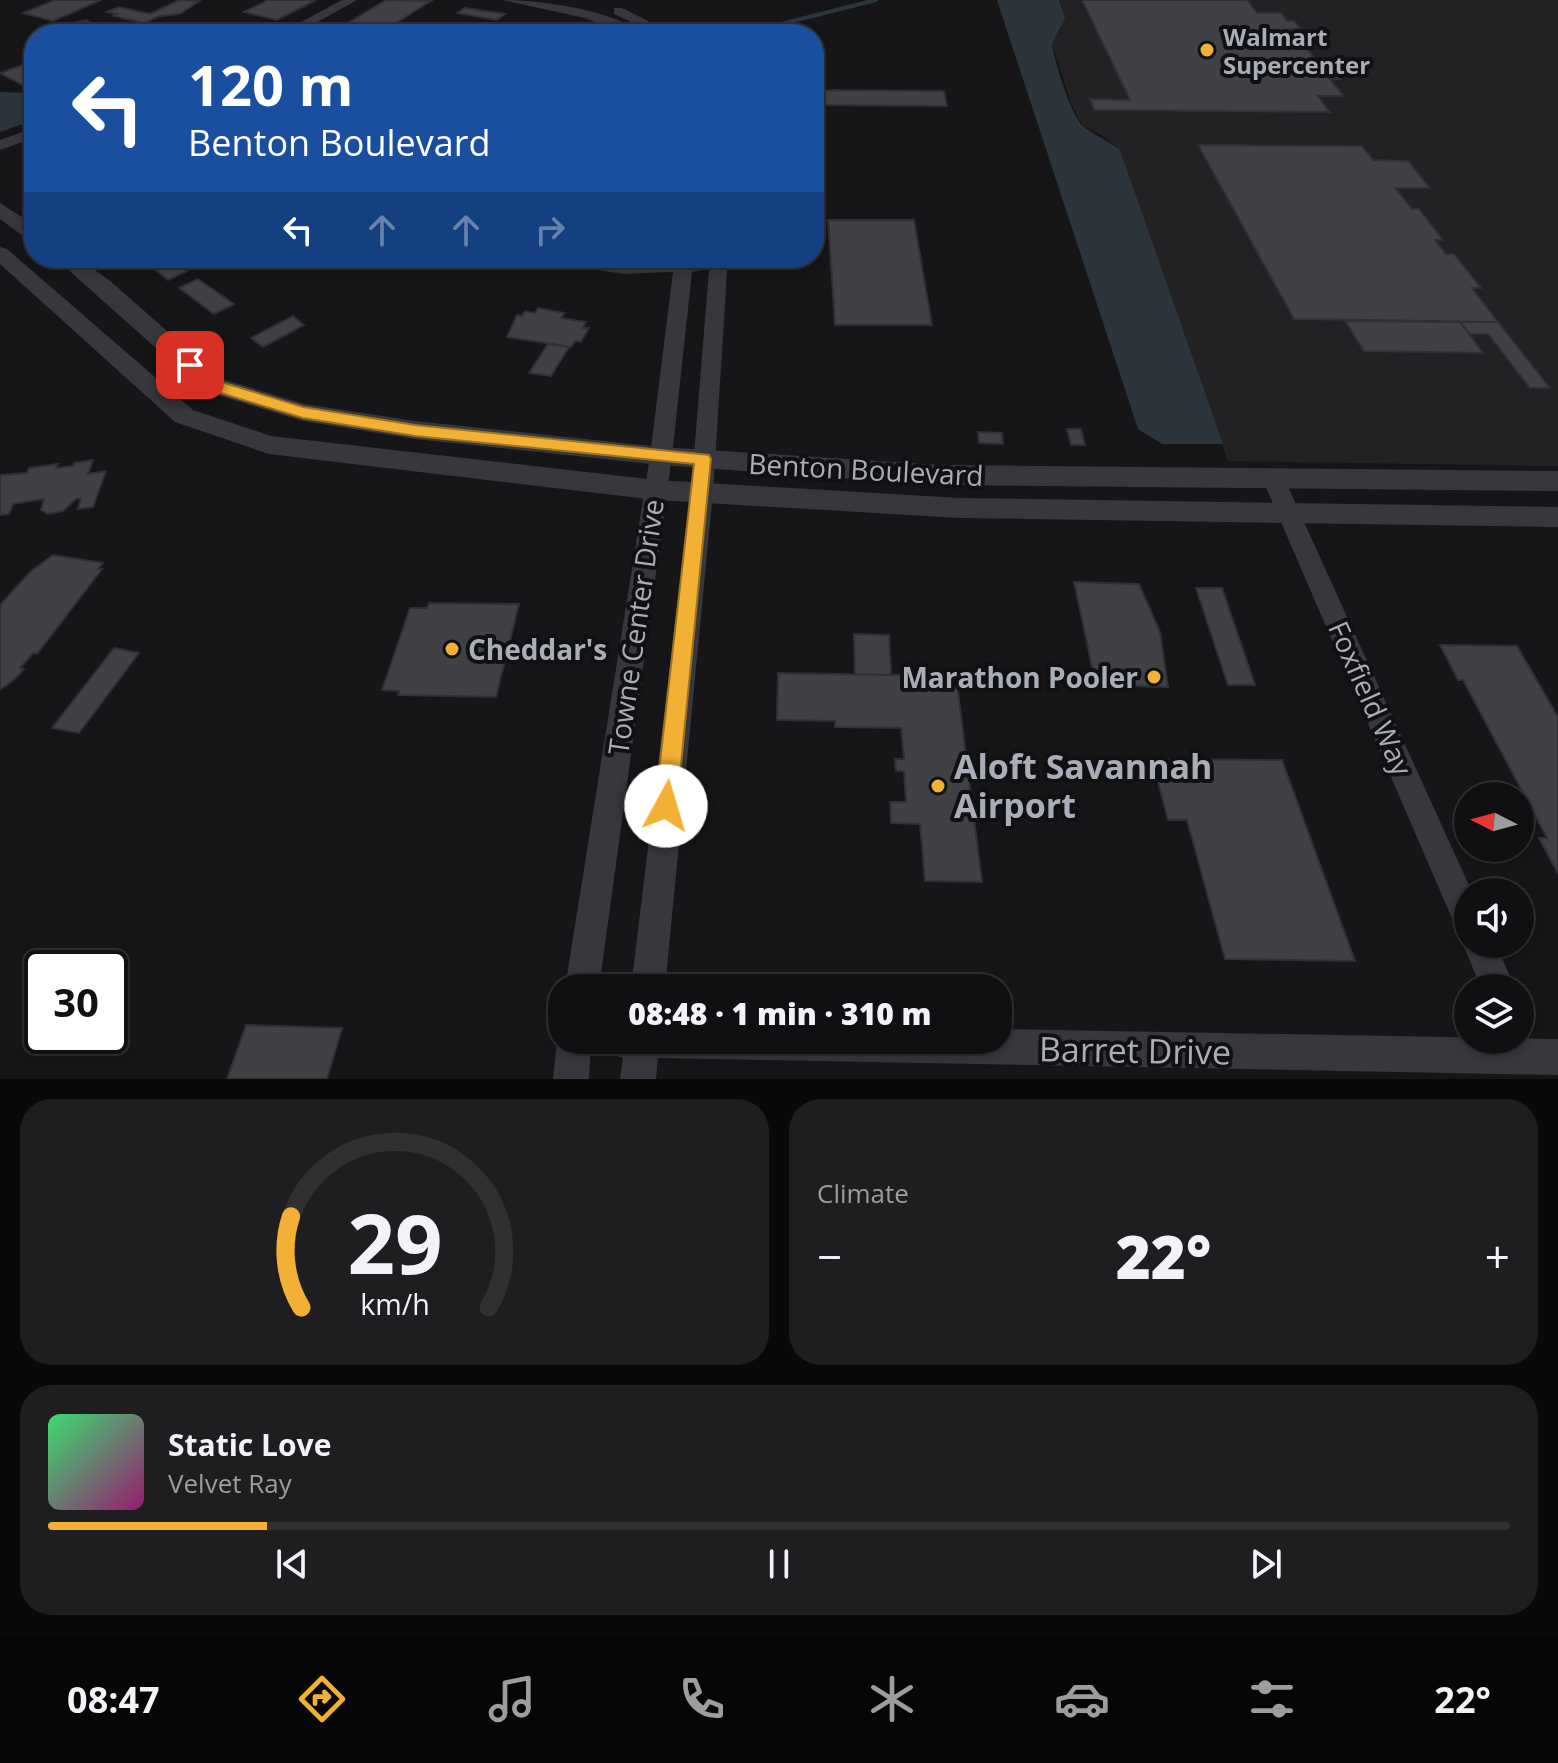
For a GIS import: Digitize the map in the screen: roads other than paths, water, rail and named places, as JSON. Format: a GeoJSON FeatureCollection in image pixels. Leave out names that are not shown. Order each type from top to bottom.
{"type":"FeatureCollection","features":[{"type":"Feature","properties":{"kind":"street"},"geometry":{"type":"LineString","coordinates":[[305,24],[351,0]]}},
{"type":"Feature","properties":{"kind":"street"},"geometry":{"type":"LineString","coordinates":[[508,0],[588,15],[611,24]]}},
{"type":"Feature","properties":{"kind":"street"},"geometry":{"type":"LineString","coordinates":[[578,0],[649,24]]}},
{"type":"Feature","properties":{"kind":"street"},"geometry":{"type":"LineString","coordinates":[[0,145],[24,137]]}},
{"type":"Feature","properties":{"kind":"street"},"geometry":{"type":"LineString","coordinates":[[0,209],[24,227]]}},
{"type":"Feature","properties":{"kind":"street","name":"Benton Boulevard"},"geometry":{"type":"LineString","coordinates":[[0,253],[184,416],[269,445],[656,490],[960,508],[1558,517]]}},
{"type":"Feature","properties":{"kind":"street","name":"Benton Boulevard"},"geometry":{"type":"LineString","coordinates":[[78,268],[213,385],[303,412],[415,430],[661,456],[940,475],[1558,481]]}},
{"type":"Feature","properties":{"kind":"street","name":"Towne Center Drive"},"geometry":{"type":"LineString","coordinates":[[584,974],[661,456],[683,268]]}},
{"type":"Feature","properties":{"kind":"street","name":"Towne Center Drive"},"geometry":{"type":"LineString","coordinates":[[650,974],[702,492],[719,268]]}},
{"type":"Feature","properties":{"kind":"street","name":"Foxfield Way"},"geometry":{"type":"LineString","coordinates":[[1273,478],[1454,887]]}},
{"type":"Feature","properties":{"kind":"street","name":"Barret Drive"},"geometry":{"type":"LineString","coordinates":[[1012,1045],[1535,1050]]}},
{"type":"Feature","properties":{"kind":"street"},"geometry":{"type":"LineString","coordinates":[[571,1079],[573,1054]]}},
{"type":"Feature","properties":{"kind":"street"},"geometry":{"type":"LineString","coordinates":[[635,1054],[638,1079]]}},
{"type":"Feature","properties":{"kind":"waterway"},"geometry":{"type":"LineString","coordinates":[[781,24],[876,0]]}},
{"type":"Feature","properties":{"kind":"place","name":"Walmart Supercenter"},"geometry":{"type":"Point","coordinates":[1207,50]}},
{"type":"Feature","properties":{"kind":"place","name":"Cheddar's"},"geometry":{"type":"Point","coordinates":[452,649]}},
{"type":"Feature","properties":{"kind":"place","name":"Marathon Pooler"},"geometry":{"type":"Point","coordinates":[1154,677]}},
{"type":"Feature","properties":{"kind":"place","name":"Aloft Savannah Airport"},"geometry":{"type":"Point","coordinates":[938,786]}}]}
